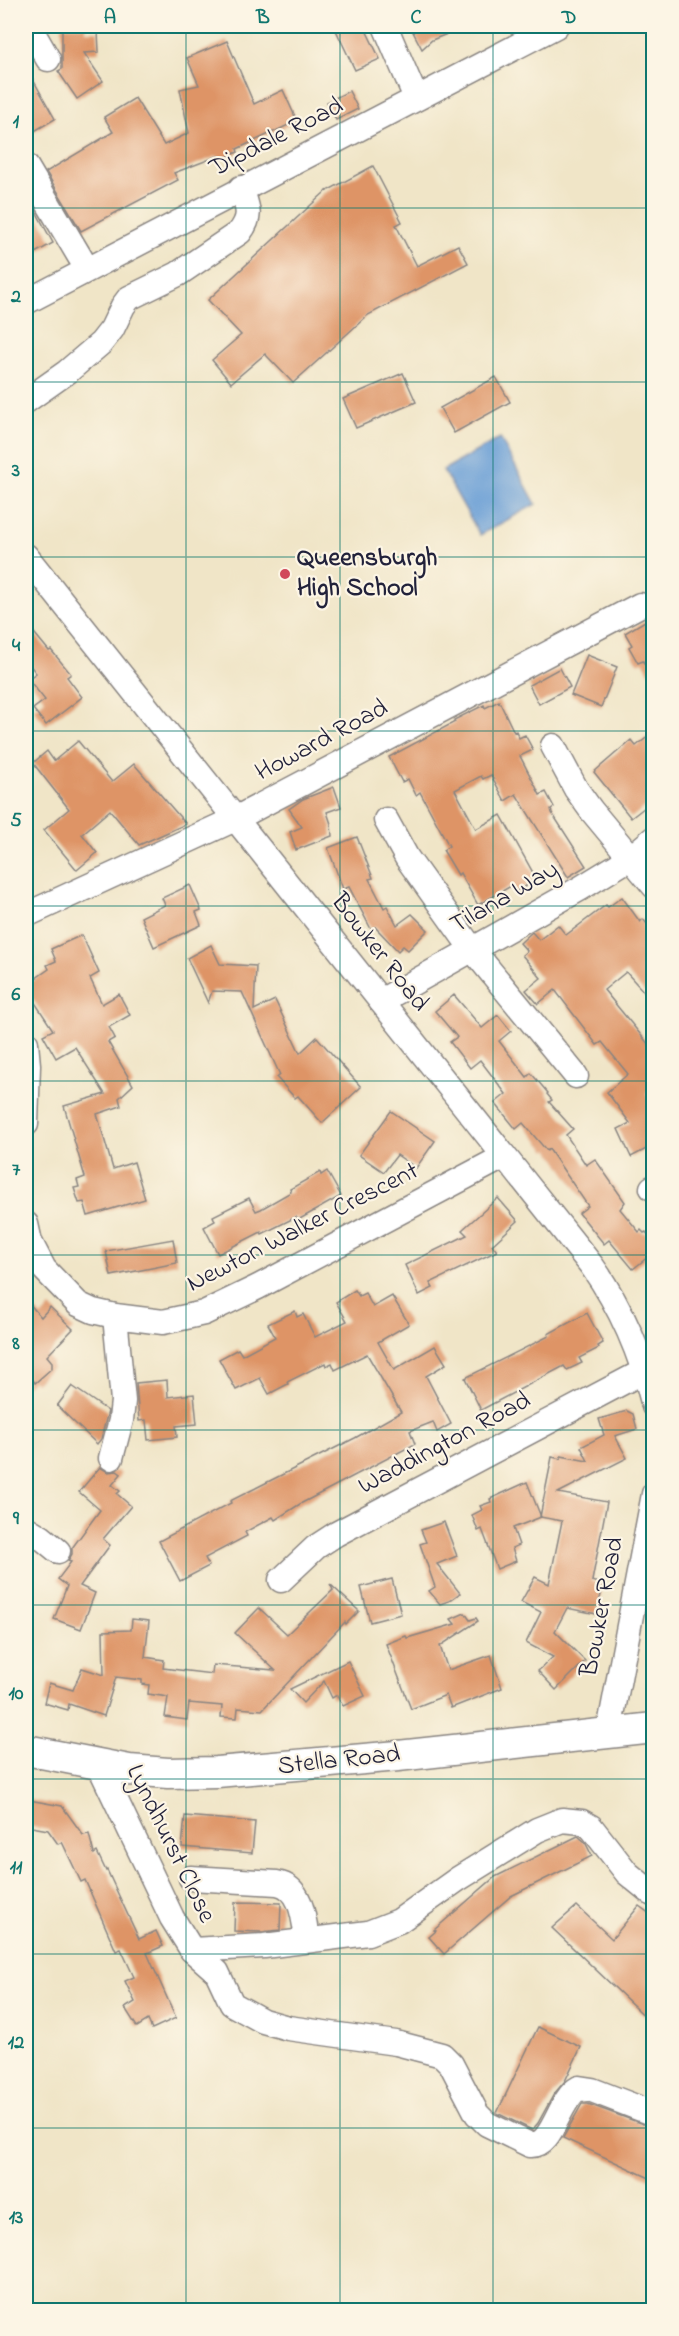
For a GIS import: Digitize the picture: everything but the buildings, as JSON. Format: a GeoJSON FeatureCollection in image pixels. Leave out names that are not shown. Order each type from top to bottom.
{"type":"FeatureCollection","features":[{"type":"Feature","properties":{"kind":"main road","name":"Stella Road"},"geometry":{"type":"LineString","coordinates":[[26,1749],[99,1766],[168,1773],[243,1771],[654,1728]]}},
{"type":"Feature","properties":{"kind":"street"},"geometry":{"type":"LineString","coordinates":[[28,26],[48,59]]}},
{"type":"Feature","properties":{"kind":"street"},"geometry":{"type":"LineString","coordinates":[[385,26],[416,98]]}},
{"type":"Feature","properties":{"kind":"street","name":"Dipdale Road"},"geometry":{"type":"LineString","coordinates":[[26,302],[416,98],[525,33],[556,26]]}},
{"type":"Feature","properties":{"kind":"street"},"geometry":{"type":"LineString","coordinates":[[26,166],[87,269]]}},
{"type":"Feature","properties":{"kind":"street"},"geometry":{"type":"LineString","coordinates":[[26,401],[68,372],[101,343],[112,329],[129,298],[178,274],[240,232],[246,224],[248,215],[241,188]]}},
{"type":"Feature","properties":{"kind":"street","name":"Bowker Road"},"geometry":{"type":"LineString","coordinates":[[26,556],[606,1286],[644,1371],[654,1406]]}},
{"type":"Feature","properties":{"kind":"street","name":"Howard Road"},"geometry":{"type":"LineString","coordinates":[[26,915],[235,819],[640,605]]}},
{"type":"Feature","properties":{"kind":"street"},"geometry":{"type":"LineString","coordinates":[[553,746],[576,789],[654,886]]}},
{"type":"Feature","properties":{"kind":"street"},"geometry":{"type":"LineString","coordinates":[[386,820],[407,858],[472,949],[576,1076]]}},
{"type":"Feature","properties":{"kind":"street","name":"Tilana Way"},"geometry":{"type":"LineString","coordinates":[[381,1001],[630,858],[654,838]]}},
{"type":"Feature","properties":{"kind":"street"},"geometry":{"type":"LineString","coordinates":[[26,1043],[28,1065],[26,1124]]}},
{"type":"Feature","properties":{"kind":"street","name":"Newton Walker Crescent"},"geometry":{"type":"LineString","coordinates":[[26,1224],[35,1255],[44,1269],[78,1304],[93,1311],[116,1316],[163,1322],[204,1313],[258,1287],[503,1157]]}},
{"type":"Feature","properties":{"kind":"street"},"geometry":{"type":"LineString","coordinates":[[111,1458],[121,1420],[123,1401],[116,1316]]}},
{"type":"Feature","properties":{"kind":"street","name":"Waddington Road"},"geometry":{"type":"LineString","coordinates":[[281,1580],[316,1547],[336,1534],[644,1371]]}},
{"type":"Feature","properties":{"kind":"street","name":"Bowker Road"},"geometry":{"type":"LineString","coordinates":[[609,1731],[654,1494]]}},
{"type":"Feature","properties":{"kind":"street"},"geometry":{"type":"LineString","coordinates":[[26,1528],[58,1551]]}},
{"type":"Feature","properties":{"kind":"street","name":"Lyndhurst Close"},"geometry":{"type":"LineString","coordinates":[[99,1766],[172,1918],[192,1950],[217,1972],[232,2004],[263,2021],[288,2028],[396,2043],[442,2055],[451,2064],[477,2114],[487,2124],[530,2145],[544,2140],[570,2095],[579,2088],[592,2090],[654,2114]]}},
{"type":"Feature","properties":{"kind":"street"},"geometry":{"type":"LineString","coordinates":[[192,1950],[264,1946],[368,1933],[399,1921],[537,1830],[562,1820],[582,1822],[591,1827],[627,1873],[654,1895]]}},
{"type":"Feature","properties":{"kind":"street"},"geometry":{"type":"LineString","coordinates":[[191,1878],[278,1883],[289,1886],[300,1905],[307,1940]]}},
{"type":"Feature","properties":{"kind":"water"},"geometry":{"type":"Polygon","coordinates":[[[500,438],[536,504],[480,535],[443,470],[500,438]]]}},
{"type":"Feature","properties":{"kind":"place","name":"Queensburgh High School"},"geometry":{"type":"Point","coordinates":[285,574]}}]}
